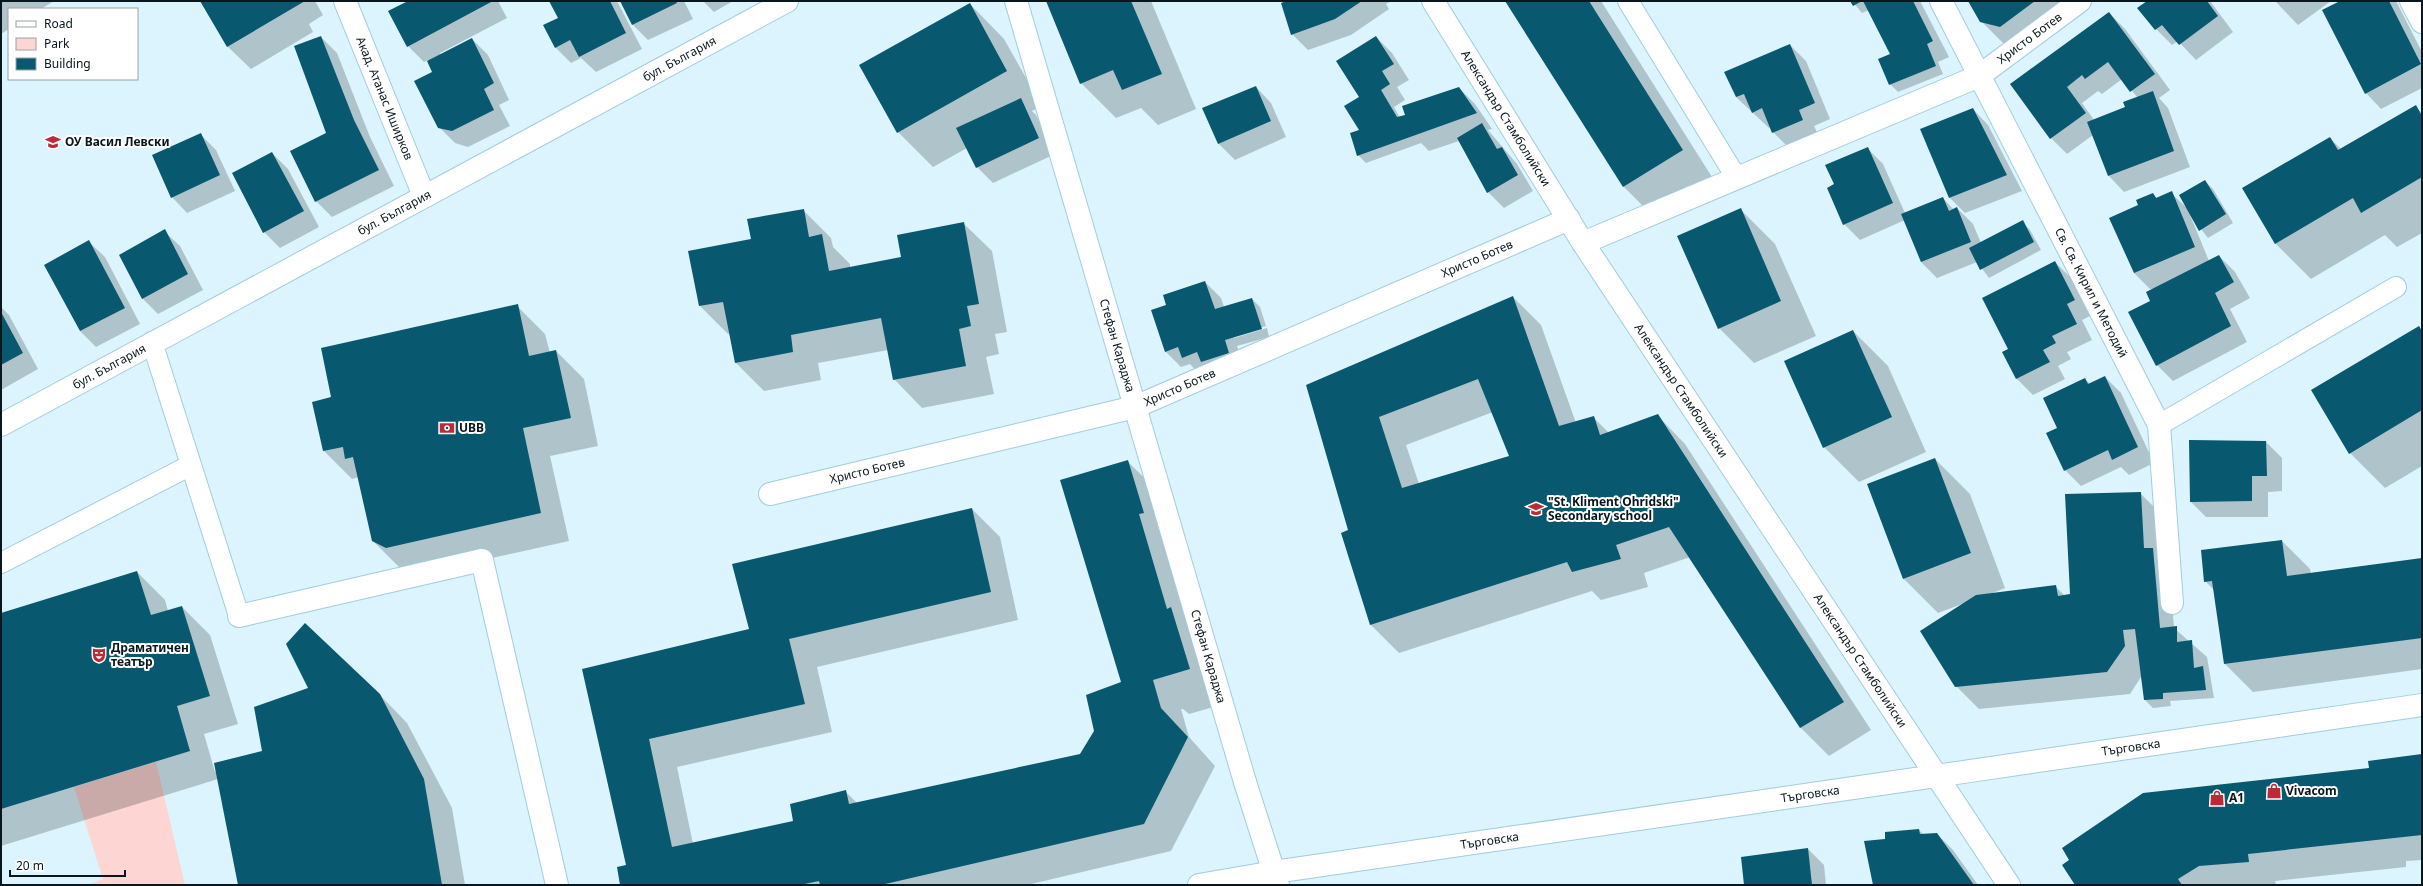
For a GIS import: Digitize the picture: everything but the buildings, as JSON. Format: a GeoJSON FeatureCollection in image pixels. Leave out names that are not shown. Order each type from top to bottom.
{"type":"FeatureCollection","features":[{"type":"Feature","properties":{"kind":"street","name":"Акад. Атанас Иширков"},"geometry":{"type":"LineString","coordinates":[[345,1],[424,196]]}},
{"type":"Feature","properties":{"kind":"street","name":"бул. България"},"geometry":{"type":"LineString","coordinates":[[1,424],[787,1]]}},
{"type":"Feature","properties":{"kind":"street","name":"Стефан Караджа"},"geometry":{"type":"LineString","coordinates":[[1016,1],[1245,782],[1276,878]]}},
{"type":"Feature","properties":{"kind":"street","name":"Александър Стамболийски"},"geometry":{"type":"LineString","coordinates":[[1433,1],[1569,219],[2009,885]]}},
{"type":"Feature","properties":{"kind":"street","name":"Св. Св. Кирил и Методий"},"geometry":{"type":"LineString","coordinates":[[1941,1],[2159,425],[2172,603]]}},
{"type":"Feature","properties":{"kind":"street","name":"Христо Ботев"},"geometry":{"type":"LineString","coordinates":[[1584,242],[1979,76],[2080,1]]}},
{"type":"Feature","properties":{"kind":"street"},"geometry":{"type":"LineString","coordinates":[[2411,1],[2422,22]]}},
{"type":"Feature","properties":{"kind":"street","name":"Христо Ботев"},"geometry":{"type":"LineString","coordinates":[[770,494],[1135,407],[1569,219]]}},
{"type":"Feature","properties":{"kind":"street"},"geometry":{"type":"LineString","coordinates":[[239,616],[482,560],[557,885]]}},
{"type":"Feature","properties":{"kind":"street","name":"Търговска"},"geometry":{"type":"LineString","coordinates":[[1200,885],[1276,878],[1936,776],[2422,705]]}},
{"type":"Feature","properties":{"kind":"lane"},"geometry":{"type":"LineString","coordinates":[[1628,1],[1736,178]]}},
{"type":"Feature","properties":{"kind":"lane"},"geometry":{"type":"LineString","coordinates":[[2159,425],[2396,287]]}},
{"type":"Feature","properties":{"kind":"lane"},"geometry":{"type":"LineString","coordinates":[[152,342],[239,616]]}},
{"type":"Feature","properties":{"kind":"lane"},"geometry":{"type":"LineString","coordinates":[[1,562],[191,465]]}},
{"type":"Feature","properties":{"kind":"green space"},"geometry":{"type":"Polygon","coordinates":[[[156,762],[185,885],[87,885],[103,879],[74,787],[156,762]]]}},
{"type":"Feature","properties":{"kind":"place","name":"ОУ Васил Левски"},"geometry":{"type":"Point","coordinates":[53,142]}},
{"type":"Feature","properties":{"kind":"place","name":"UBB"},"geometry":{"type":"Point","coordinates":[447,428]}},
{"type":"Feature","properties":{"kind":"place","name":"\"St. Kliment Ohridski\" Secondary school"},"geometry":{"type":"Point","coordinates":[1536,509]}},
{"type":"Feature","properties":{"kind":"place","name":"Драматичен театър"},"geometry":{"type":"Point","coordinates":[99,655]}},
{"type":"Feature","properties":{"kind":"place","name":"Vivacom"},"geometry":{"type":"Point","coordinates":[2274,791]}},
{"type":"Feature","properties":{"kind":"place","name":"A1"},"geometry":{"type":"Point","coordinates":[2217,798]}}]}
